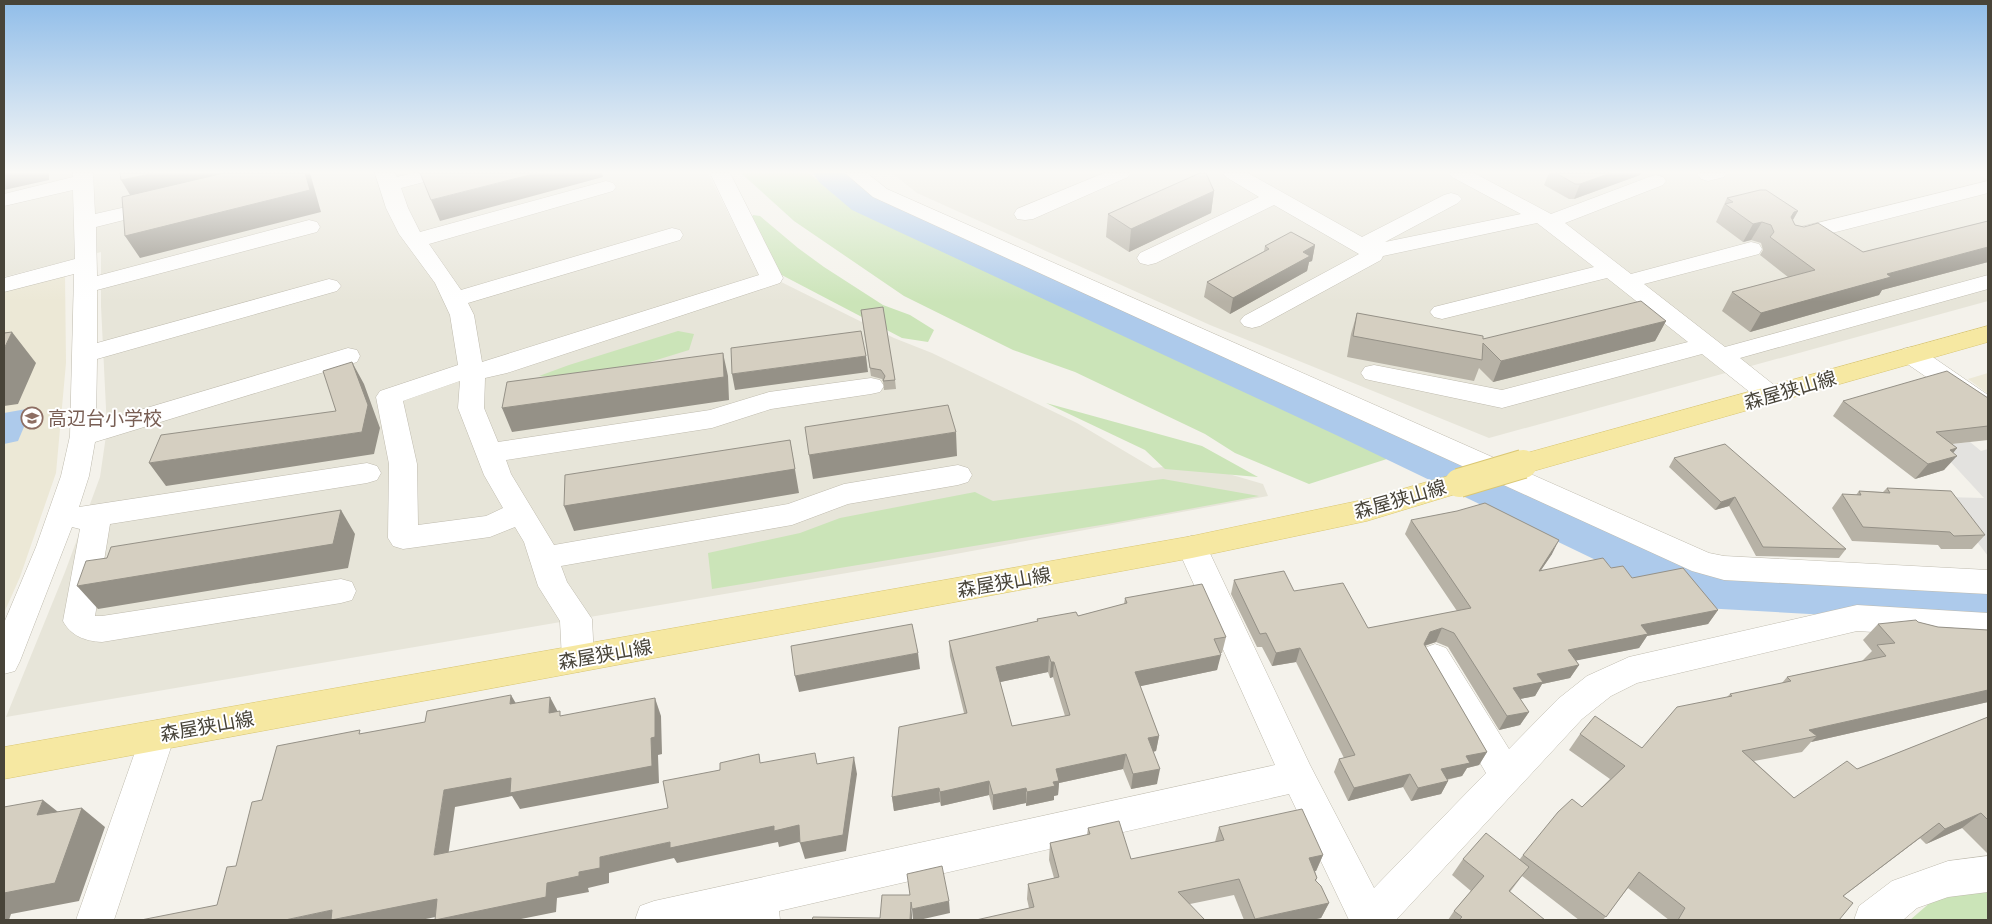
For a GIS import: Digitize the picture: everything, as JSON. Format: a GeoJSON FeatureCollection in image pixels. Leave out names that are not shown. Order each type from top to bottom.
{"type":"FeatureCollection","features":[{"type":"Feature","properties":{"kind":"main road","name":"森屋狭山線"},"geometry":{"type":"LineString","coordinates":[[4,763],[1192,547],[1367,510],[1459,482],[1988,334]]}},
{"type":"Feature","properties":{"kind":"street"},"geometry":{"type":"LineString","coordinates":[[4,661],[51,547],[75,476],[83,436],[86,275],[84,216]]}},
{"type":"Feature","properties":{"kind":"street"},"geometry":{"type":"LineString","coordinates":[[84,224],[116,216]]}},
{"type":"Feature","properties":{"kind":"street"},"geometry":{"type":"LineString","coordinates":[[401,216],[414,240],[446,282],[455,300],[464,323],[472,373],[471,408],[498,475],[538,541],[553,586],[576,619],[578,659]]}},
{"type":"Feature","properties":{"kind":"street"},"geometry":{"type":"LineString","coordinates":[[414,240],[501,216]]}},
{"type":"Feature","properties":{"kind":"street"},"geometry":{"type":"LineString","coordinates":[[521,512],[490,526],[403,538],[403,464],[389,396],[458,373],[472,373],[498,367],[772,278],[741,216]]}},
{"type":"Feature","properties":{"kind":"street"},"geometry":{"type":"LineString","coordinates":[[931,216],[1703,563],[1724,568],[1988,582]]}},
{"type":"Feature","properties":{"kind":"street"},"geometry":{"type":"LineString","coordinates":[[1148,258],[1235,216]]}},
{"type":"Feature","properties":{"kind":"street"},"geometry":{"type":"LineString","coordinates":[[1252,321],[1373,255],[1367,249],[1309,216]]}},
{"type":"Feature","properties":{"kind":"street"},"geometry":{"type":"LineString","coordinates":[[1367,249],[1417,216]]}},
{"type":"Feature","properties":{"kind":"street"},"geometry":{"type":"LineString","coordinates":[[1430,216],[1459,234]]}},
{"type":"Feature","properties":{"kind":"street"},"geometry":{"type":"LineString","coordinates":[[1540,216],[1770,395]]}},
{"type":"Feature","properties":{"kind":"street"},"geometry":{"type":"LineString","coordinates":[[1367,249],[1553,216]]}},
{"type":"Feature","properties":{"kind":"street"},"geometry":{"type":"LineString","coordinates":[[1793,236],[1872,216]]}},
{"type":"Feature","properties":{"kind":"street"},"geometry":{"type":"LineString","coordinates":[[4,285],[86,275],[309,227]]}},
{"type":"Feature","properties":{"kind":"street"},"geometry":{"type":"LineString","coordinates":[[455,300],[672,235]]}},
{"type":"Feature","properties":{"kind":"street"},"geometry":{"type":"LineString","coordinates":[[1442,312],[1751,250]]}},
{"type":"Feature","properties":{"kind":"street"},"geometry":{"type":"LineString","coordinates":[[1374,373],[1502,399],[1714,351],[1988,282]]}},
{"type":"Feature","properties":{"kind":"street"},"geometry":{"type":"LineString","coordinates":[[85,354],[329,286]]}},
{"type":"Feature","properties":{"kind":"street"},"geometry":{"type":"LineString","coordinates":[[1912,355],[1988,407]]}},
{"type":"Feature","properties":{"kind":"street"},"geometry":{"type":"LineString","coordinates":[[83,436],[348,356]]}},
{"type":"Feature","properties":{"kind":"street"},"geometry":{"type":"LineString","coordinates":[[489,453],[712,419],[769,401],[870,386]]}},
{"type":"Feature","properties":{"kind":"street"},"geometry":{"type":"LineString","coordinates":[[60,521],[367,472]]}},
{"type":"Feature","properties":{"kind":"street"},"geometry":{"type":"LineString","coordinates":[[544,558],[792,514],[844,494],[958,475]]}},
{"type":"Feature","properties":{"kind":"street"},"geometry":{"type":"LineString","coordinates":[[97,515],[79,612],[79,621],[84,626],[93,629],[341,591]]}},
{"type":"Feature","properties":{"kind":"street"},"geometry":{"type":"LineString","coordinates":[[1192,547],[1298,776],[1370,920],[1570,709],[1599,686],[1629,671],[1857,618],[1988,626]]}},
{"type":"Feature","properties":{"kind":"street"},"geometry":{"type":"LineString","coordinates":[[1435,657],[1507,777]]}},
{"type":"Feature","properties":{"kind":"street"},"geometry":{"type":"LineString","coordinates":[[95,920],[158,735]]}},
{"type":"Feature","properties":{"kind":"street"},"geometry":{"type":"LineString","coordinates":[[654,920],[760,909],[1298,776]]}},
{"type":"Feature","properties":{"kind":"street"},"geometry":{"type":"LineString","coordinates":[[1873,920],[1905,894],[1948,879],[1988,874]]}},
{"type":"Feature","properties":{"kind":"shaded area"},"geometry":{"type":"Polygon","coordinates":[[[4,216],[730,216],[757,270],[894,338],[932,353],[1077,423],[1153,468],[1195,464],[1263,484],[1268,496],[923,560],[6,717],[65,572],[100,477],[107,429],[101,306],[101,252],[4,277],[4,216]]]}},
{"type":"Feature","properties":{"kind":"shaded area"},"geometry":{"type":"Polygon","coordinates":[[[968,216],[1988,216],[1988,301],[1489,438],[1210,325],[968,216]]]}},
{"type":"Feature","properties":{"kind":"shaded area","name":"高辺台小学校"},"geometry":{"type":"Polygon","coordinates":[[[65,274],[66,363],[56,473],[20,577],[4,613],[4,290],[65,274]]]}},
{"type":"Feature","properties":{"kind":"shaded area"},"geometry":{"type":"Polygon","coordinates":[[[1988,373],[1988,394],[1968,379],[1988,373]]]}},
{"type":"Feature","properties":{"kind":"shaded area"},"geometry":{"type":"Polygon","coordinates":[[[1970,442],[1981,451],[1988,449],[1988,556],[1943,497],[1984,498],[1936,446],[1970,442]]]}},
{"type":"Feature","properties":{"kind":"green space"},"geometry":{"type":"Polygon","coordinates":[[[752,216],[760,216],[824,267],[883,305],[910,315],[934,330],[928,342],[902,338],[776,272],[750,220],[752,216]]]}},
{"type":"Feature","properties":{"kind":"green space"},"geometry":{"type":"Polygon","coordinates":[[[789,216],[871,216],[1328,427],[1390,458],[1309,484],[1235,453],[1205,434],[1075,372],[1013,350],[904,296],[789,216]]]}},
{"type":"Feature","properties":{"kind":"green space"},"geometry":{"type":"Polygon","coordinates":[[[678,331],[694,334],[689,350],[595,379],[539,376],[569,365],[678,331]]]}},
{"type":"Feature","properties":{"kind":"green space"},"geometry":{"type":"Polygon","coordinates":[[[1046,403],[1202,446],[1258,477],[1165,469],[1145,450],[1046,403]]]}},
{"type":"Feature","properties":{"kind":"green space"},"geometry":{"type":"Polygon","coordinates":[[[1163,479],[1259,496],[1113,523],[712,589],[708,553],[800,533],[840,518],[975,492],[993,501],[1163,479]]]}},
{"type":"Feature","properties":{"kind":"green space"},"geometry":{"type":"Polygon","coordinates":[[[1988,888],[1988,920],[1910,920],[1932,901],[1988,888]]]}},
{"type":"Feature","properties":{"kind":"water"},"geometry":{"type":"Polygon","coordinates":[[[32,408],[18,441],[4,444],[4,413],[32,408]]]}},
{"type":"Feature","properties":{"kind":"building"},"geometry":{"type":"Polygon","coordinates":[[[123,216],[205,216],[125,236],[123,216]]]}},
{"type":"Feature","properties":{"kind":"building"},"geometry":{"type":"Polygon","coordinates":[[[1111,216],[1159,216],[1131,229],[1111,216]]]}},
{"type":"Feature","properties":{"kind":"building"},"geometry":{"type":"Polygon","coordinates":[[[1742,216],[1792,216],[1795,225],[1804,227],[1818,223],[1863,252],[1988,221],[1988,247],[1887,274],[1891,277],[1761,313],[1732,292],[1815,270],[1770,237],[1774,232],[1771,225],[1762,222],[1753,224],[1742,216]]]}},
{"type":"Feature","properties":{"kind":"building"},"geometry":{"type":"Polygon","coordinates":[[[1291,232],[1315,245],[1303,252],[1310,256],[1233,298],[1207,282],[1269,249],[1265,246],[1291,232]]]}},
{"type":"Feature","properties":{"kind":"building"},"geometry":{"type":"Polygon","coordinates":[[[1641,301],[1666,321],[1501,361],[1483,343],[1482,360],[1353,336],[1357,313],[1483,336],[1483,339],[1641,301]]]}},
{"type":"Feature","properties":{"kind":"building"},"geometry":{"type":"Polygon","coordinates":[[[883,307],[895,380],[883,381],[885,376],[881,370],[870,368],[861,310],[883,307]]]}},
{"type":"Feature","properties":{"kind":"building"},"geometry":{"type":"Polygon","coordinates":[[[861,331],[866,356],[732,374],[731,348],[861,331]]]}},
{"type":"Feature","properties":{"kind":"building"},"geometry":{"type":"Polygon","coordinates":[[[12,332],[4,349],[4,333],[12,332]]]}},
{"type":"Feature","properties":{"kind":"building"},"geometry":{"type":"Polygon","coordinates":[[[723,353],[724,377],[502,408],[507,382],[723,353]]]}},
{"type":"Feature","properties":{"kind":"building"},"geometry":{"type":"Polygon","coordinates":[[[352,362],[368,405],[362,432],[149,463],[161,435],[336,411],[323,371],[352,362]]]}},
{"type":"Feature","properties":{"kind":"building"},"geometry":{"type":"Polygon","coordinates":[[[1947,371],[1988,398],[1988,426],[1936,432],[1957,448],[1950,450],[1957,456],[1928,464],[1843,401],[1947,371]]]}},
{"type":"Feature","properties":{"kind":"building"},"geometry":{"type":"Polygon","coordinates":[[[948,405],[956,432],[809,455],[805,427],[948,405]]]}},
{"type":"Feature","properties":{"kind":"building"},"geometry":{"type":"Polygon","coordinates":[[[790,440],[795,469],[564,506],[565,475],[790,440]]]}},
{"type":"Feature","properties":{"kind":"building"},"geometry":{"type":"Polygon","coordinates":[[[1725,444],[1846,549],[1763,547],[1735,497],[1721,502],[1674,458],[1725,444]]]}},
{"type":"Feature","properties":{"kind":"building"},"geometry":{"type":"Polygon","coordinates":[[[1887,488],[1951,491],[1985,535],[1954,536],[1950,532],[1863,527],[1842,494],[1861,495],[1859,491],[1890,493],[1887,488]]]}},
{"type":"Feature","properties":{"kind":"building"},"geometry":{"type":"Polygon","coordinates":[[[1485,503],[1559,540],[1539,571],[1603,558],[1611,568],[1623,566],[1632,578],[1683,568],[1718,610],[1641,625],[1648,634],[1568,650],[1579,665],[1537,674],[1543,682],[1513,688],[1529,712],[1507,716],[1454,633],[1442,628],[1430,632],[1424,644],[1487,752],[1466,756],[1470,763],[1441,769],[1448,781],[1418,788],[1410,774],[1354,788],[1339,759],[1355,755],[1300,648],[1276,653],[1266,633],[1260,634],[1234,580],[1284,571],[1294,591],[1343,583],[1368,628],[1471,608],[1411,520],[1457,511],[1485,503]]]}},
{"type":"Feature","properties":{"kind":"building"},"geometry":{"type":"Polygon","coordinates":[[[341,510],[333,544],[77,586],[86,561],[107,558],[111,547],[341,510]]]}},
{"type":"Feature","properties":{"kind":"building"},"geometry":{"type":"Polygon","coordinates":[[[1202,584],[1226,637],[1214,639],[1221,655],[1135,672],[1159,736],[1148,738],[1160,769],[1133,774],[1126,754],[1056,769],[1059,781],[1053,782],[1055,786],[1027,792],[1026,788],[993,795],[989,781],[940,792],[939,788],[892,797],[899,727],[967,713],[949,641],[1038,621],[1037,619],[1076,612],[1078,616],[1127,603],[1125,598],[1202,584]],[[1049,656],[996,667],[1012,726],[1070,715],[1054,662],[1051,662],[1049,656]]]}},
{"type":"Feature","properties":{"kind":"building"},"geometry":{"type":"Polygon","coordinates":[[[1916,620],[1938,627],[1988,630],[1988,690],[1809,730],[1817,736],[1742,751],[1794,798],[1847,761],[1857,769],[1988,717],[1988,820],[1981,813],[1945,829],[1939,823],[1843,896],[1853,903],[1839,920],[1678,920],[1685,908],[1639,872],[1606,917],[1523,855],[1558,812],[1572,799],[1582,807],[1625,766],[1580,734],[1595,716],[1642,748],[1677,707],[1732,696],[1730,694],[1791,681],[1787,677],[1886,656],[1877,645],[1895,643],[1878,624],[1916,620]]]}},
{"type":"Feature","properties":{"kind":"building"},"geometry":{"type":"Polygon","coordinates":[[[912,624],[918,653],[795,676],[791,646],[912,624]]]}},
{"type":"Feature","properties":{"kind":"building"},"geometry":{"type":"Polygon","coordinates":[[[511,695],[510,704],[550,697],[549,713],[560,711],[560,716],[655,698],[655,737],[651,738],[652,766],[510,793],[511,778],[444,790],[434,855],[668,808],[663,781],[720,770],[720,763],[759,754],[760,763],[815,753],[817,764],[854,757],[843,835],[800,843],[799,825],[774,831],[774,826],[670,848],[670,842],[600,857],[600,868],[579,872],[579,876],[547,883],[546,897],[435,920],[437,899],[331,920],[332,910],[285,920],[141,920],[217,905],[227,867],[236,866],[252,802],[262,800],[277,746],[360,730],[359,734],[425,722],[427,711],[511,695]]]}},
{"type":"Feature","properties":{"kind":"building"},"geometry":{"type":"Polygon","coordinates":[[[43,800],[37,815],[82,808],[55,883],[4,893],[4,807],[43,800]]]}},
{"type":"Feature","properties":{"kind":"building"},"geometry":{"type":"Polygon","coordinates":[[[1302,809],[1323,855],[1309,858],[1317,878],[1315,880],[1321,886],[1329,903],[1255,919],[1239,879],[1178,892],[1205,920],[976,920],[1034,907],[1028,884],[1059,877],[1050,843],[1090,834],[1088,828],[1119,821],[1131,859],[1224,840],[1219,827],[1302,809]]]}},
{"type":"Feature","properties":{"kind":"building"},"geometry":{"type":"Polygon","coordinates":[[[1486,833],[1529,867],[1509,891],[1545,920],[1459,920],[1462,917],[1454,911],[1484,876],[1463,859],[1486,833]]]}},
{"type":"Feature","properties":{"kind":"building"},"geometry":{"type":"Polygon","coordinates":[[[942,866],[949,901],[912,909],[911,902],[910,920],[812,920],[813,917],[880,918],[882,895],[910,895],[907,874],[942,866]]]}},
{"type":"Feature","properties":{"kind":"waterway"},"geometry":{"type":"LineString","coordinates":[[900,216],[1355,422],[1703,584],[1988,600]]}},
{"type":"Feature","properties":{"kind":"place","name":"高辺台小学校"},"geometry":{"type":"Point","coordinates":[32,418]}}]}
